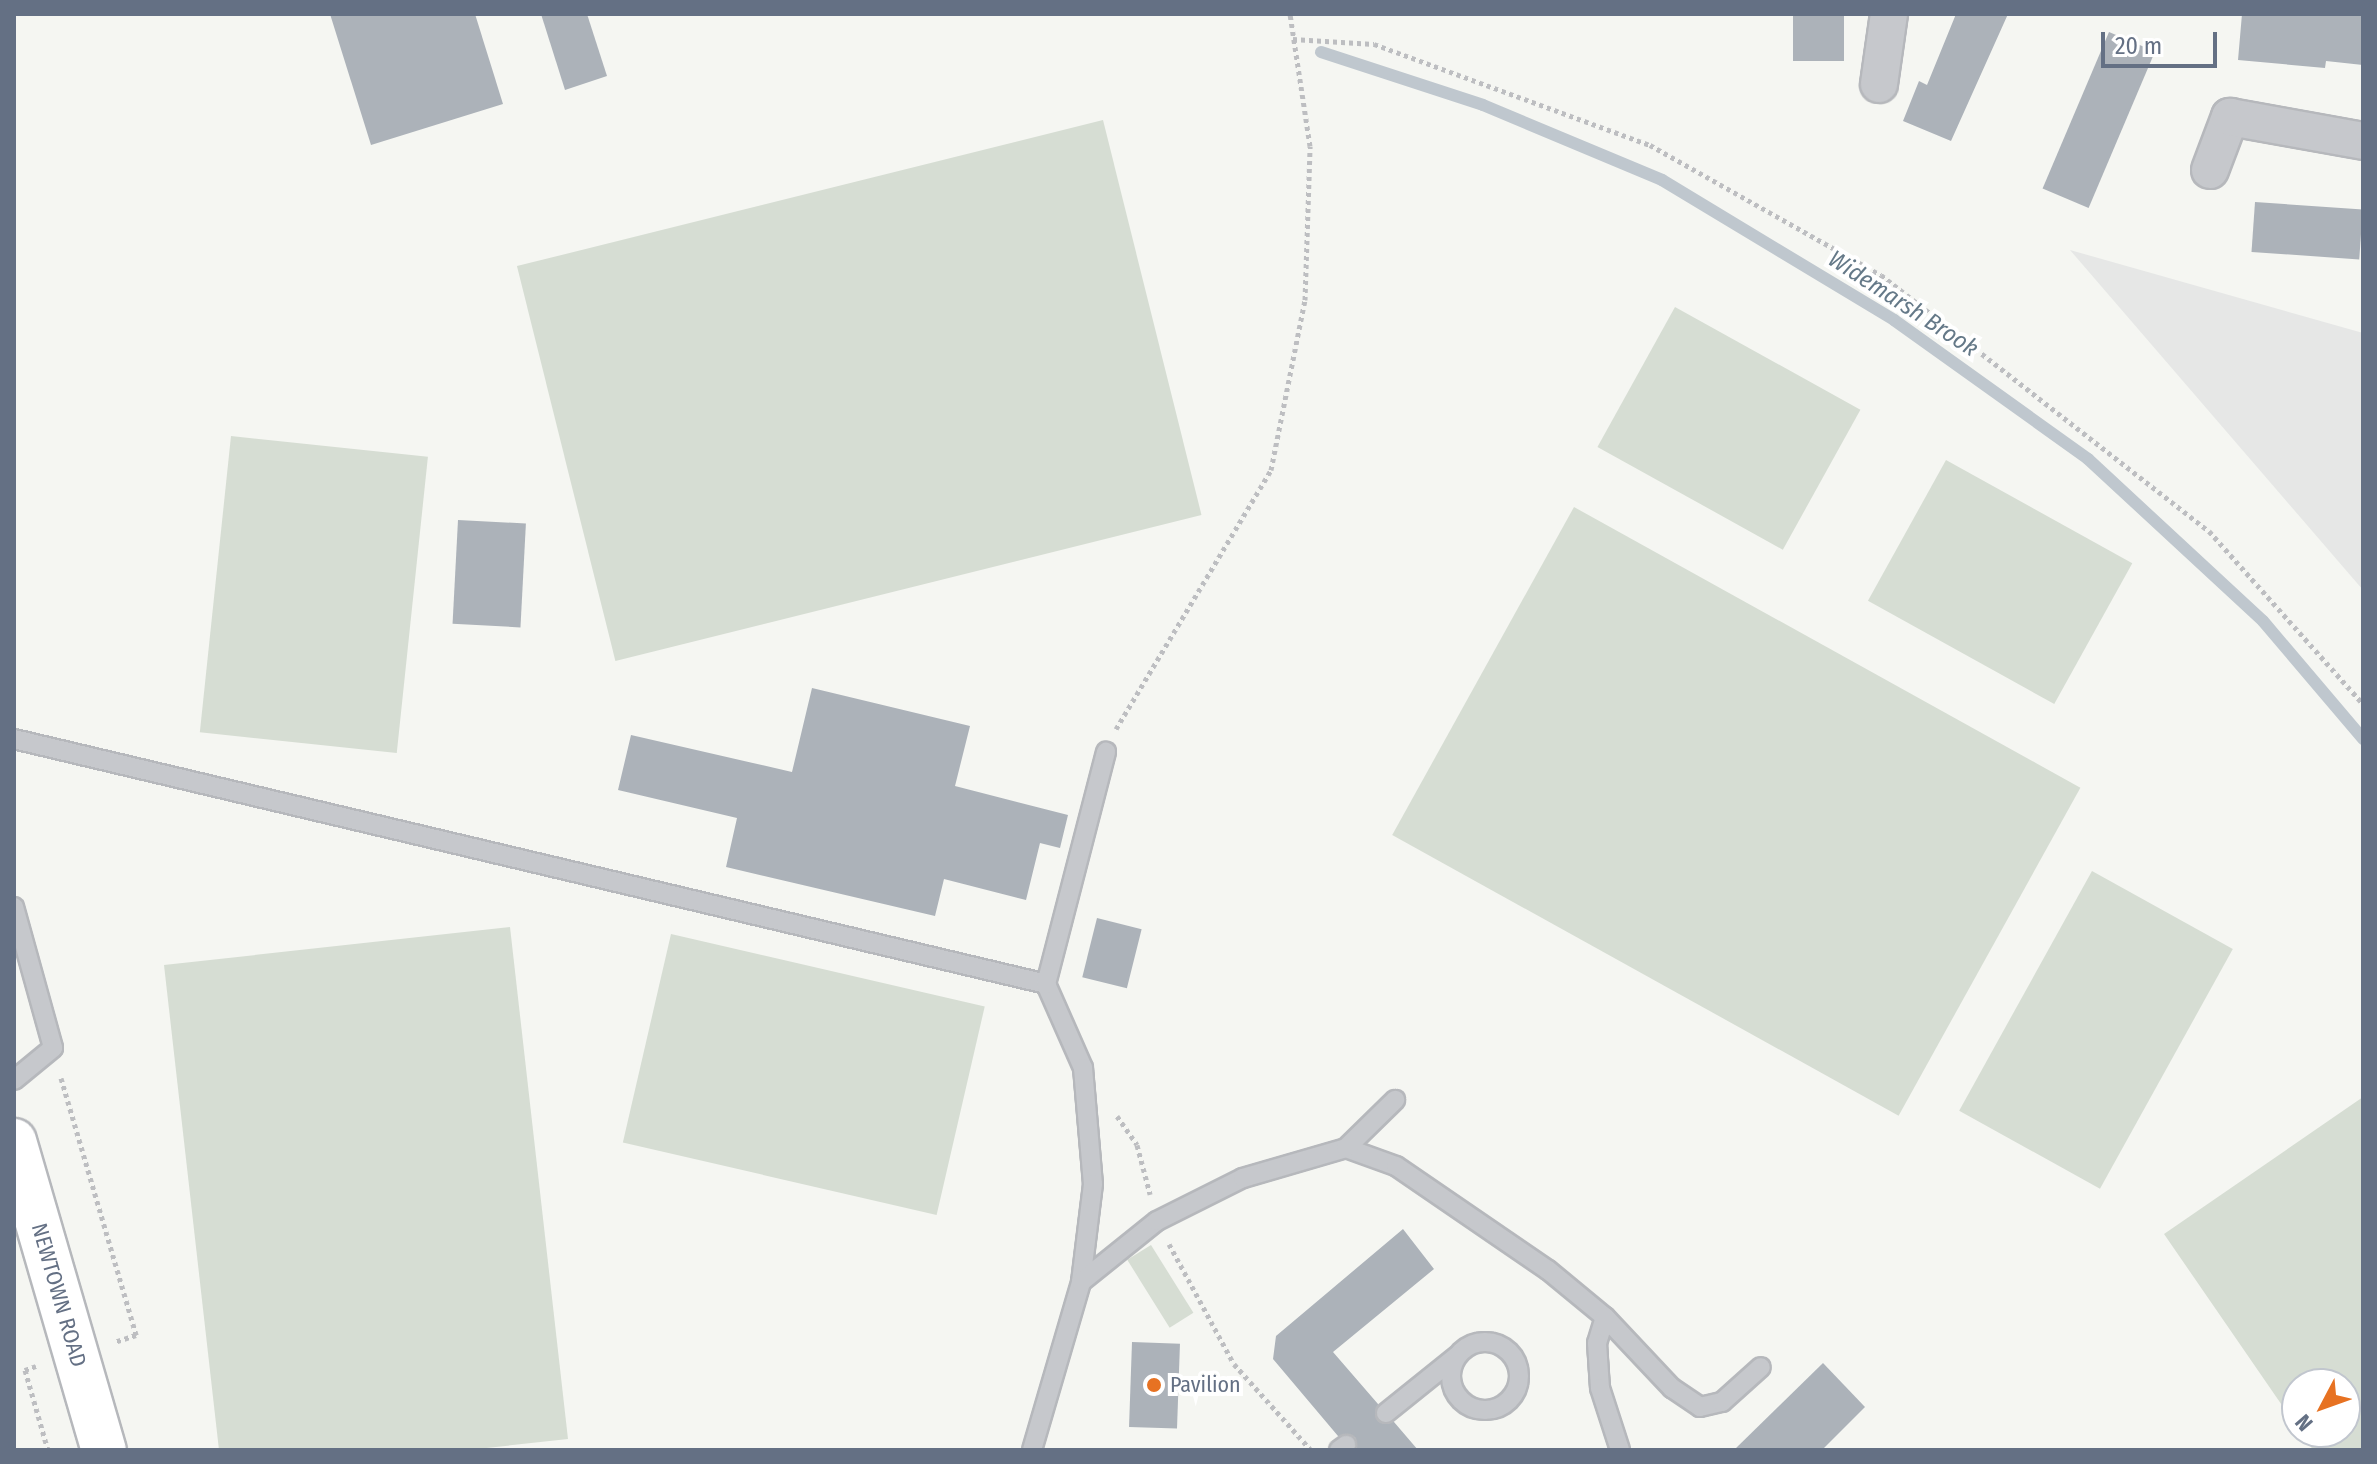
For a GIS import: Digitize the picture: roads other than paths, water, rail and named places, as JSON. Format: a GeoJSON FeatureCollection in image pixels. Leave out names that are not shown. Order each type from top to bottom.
{"type":"FeatureCollection","features":[{"type":"Feature","properties":{"kind":"highway","name":"NEWTOWN ROAD"},"geometry":{"type":"LineString","coordinates":[[14,1141],[104,1450]]}},
{"type":"Feature","properties":{"kind":"street"},"geometry":{"type":"LineString","coordinates":[[1879,84],[1889,14]]}},
{"type":"Feature","properties":{"kind":"street"},"geometry":{"type":"LineString","coordinates":[[2210,170],[2230,117],[2363,141]]}},
{"type":"Feature","properties":{"kind":"lane"},"geometry":{"type":"LineString","coordinates":[[14,739],[1046,984]]}},
{"type":"Feature","properties":{"kind":"lane"},"geometry":{"type":"LineString","coordinates":[[1032,1450],[1081,1282],[1093,1184],[1083,1068],[1046,984],[1106,752]]}},
{"type":"Feature","properties":{"kind":"lane"},"geometry":{"type":"LineString","coordinates":[[14,907],[53,1048],[14,1080]]}},
{"type":"Feature","properties":{"kind":"lane"},"geometry":{"type":"LineString","coordinates":[[1081,1282],[1157,1221],[1243,1178],[1346,1148],[1395,1100]]}},
{"type":"Feature","properties":{"kind":"lane"},"geometry":{"type":"LineString","coordinates":[[1346,1148],[1396,1166],[1473,1215],[1605,1317],[1672,1388],[1700,1407],[1722,1402],[1761,1367]]}},
{"type":"Feature","properties":{"kind":"lane"},"geometry":{"type":"LineString","coordinates":[[1605,1317],[1597,1343],[1600,1388],[1620,1450]]}},
{"type":"Feature","properties":{"kind":"lane"},"geometry":{"type":"LineString","coordinates":[[1386,1413],[1457,1356]]}},
{"type":"Feature","properties":{"kind":"waterway","name":"Widemarsh Brook"},"geometry":{"type":"LineString","coordinates":[[1321,52],[1483,105],[1662,180],[1894,320],[2088,459],[2263,621],[2363,739]]}},
{"type":"Feature","properties":{"kind":"place","name":"Pavilion"},"geometry":{"type":"Point","coordinates":[1154,1385]}}]}
